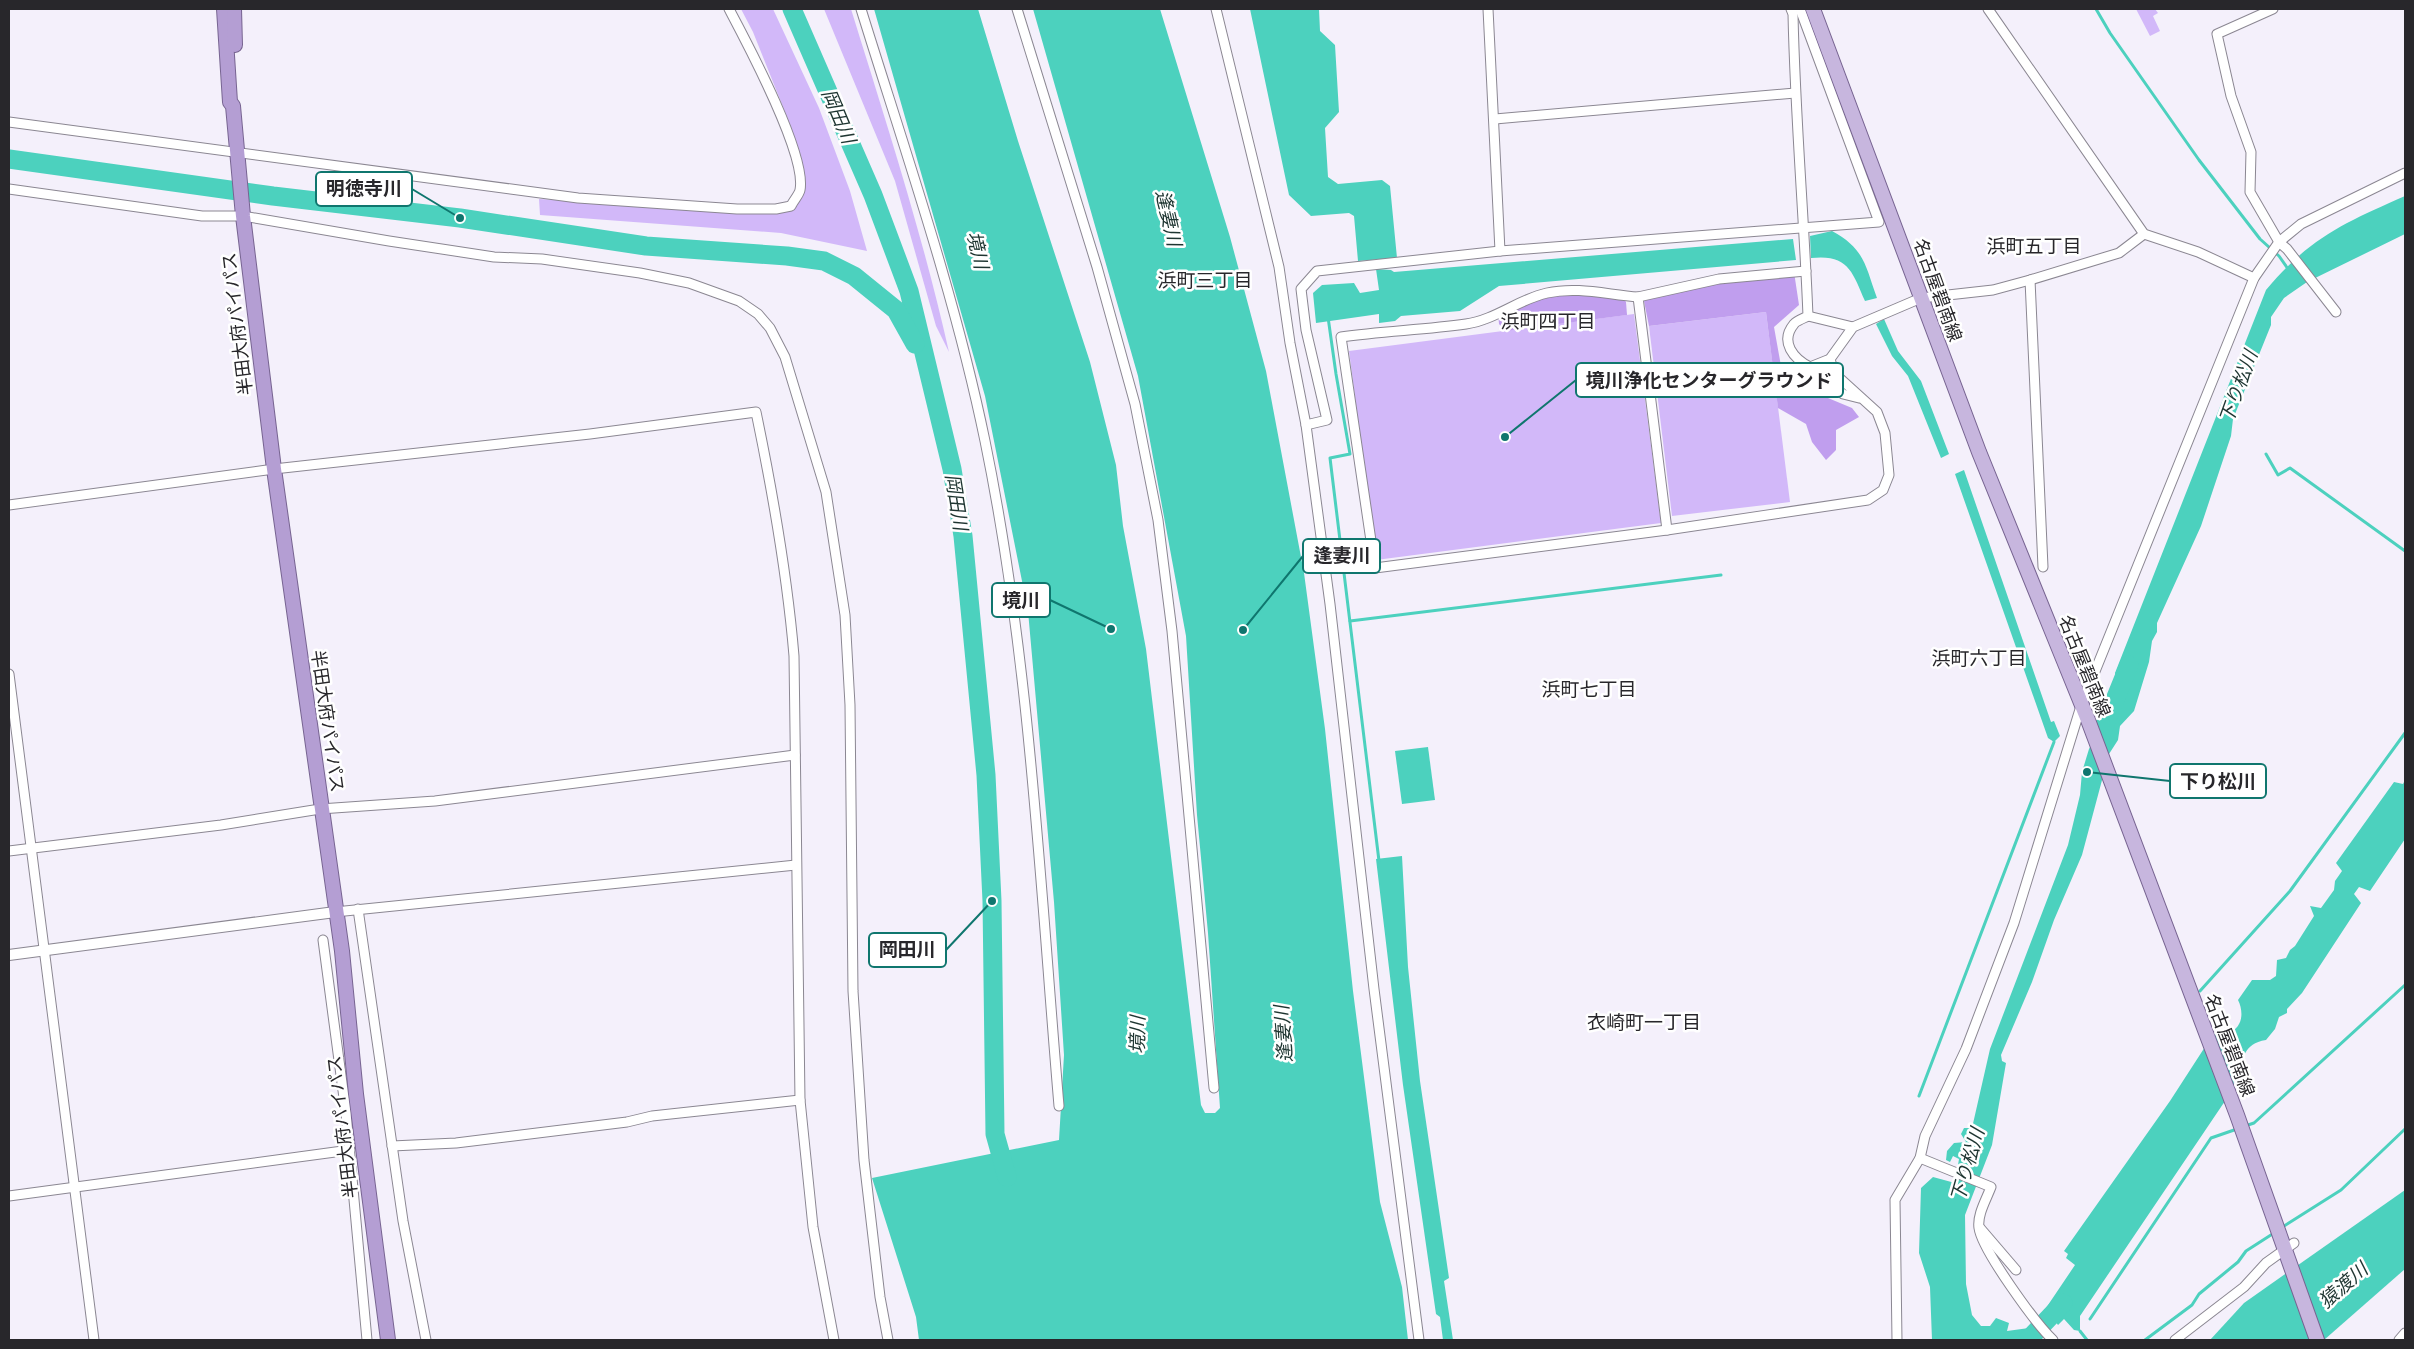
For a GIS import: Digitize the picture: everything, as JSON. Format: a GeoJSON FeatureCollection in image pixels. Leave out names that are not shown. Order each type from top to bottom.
{"type":"FeatureCollection","features":[{"type":"Feature","properties":{"kind":"highway","name":"半田大府パイパス"},"geometry":{"type":"LineString","coordinates":[[224,9],[230,102],[233,106],[243,211],[274,468],[320,809],[336,912],[369,1198],[388,1340]]}},
{"type":"Feature","properties":{"kind":"highway","name":"半田大府パイパス"},"geometry":{"type":"LineString","coordinates":[[233,106],[237,99],[234,9]]}},
{"type":"Feature","properties":{"kind":"main road","name":"名古屋碧南線"},"geometry":{"type":"LineString","coordinates":[[1813,9],[1979,452],[2088,720],[2238,1118],[2275,1223],[2287,1246],[2317,1340]]}},
{"type":"Feature","properties":{"kind":"street"},"geometry":{"type":"LineString","coordinates":[[9,122],[578,198],[737,209],[776,209],[791,206],[800,190],[800,174],[796,156],[770,92],[729,9]]}},
{"type":"Feature","properties":{"kind":"street"},"geometry":{"type":"LineString","coordinates":[[861,9],[949,300],[986,448],[1011,590],[1028,725],[1059,1106]]}},
{"type":"Feature","properties":{"kind":"street"},"geometry":{"type":"LineString","coordinates":[[1017,9],[1097,267],[1135,404],[1158,520],[1172,631],[1214,1088]]}},
{"type":"Feature","properties":{"kind":"street"},"geometry":{"type":"LineString","coordinates":[[1216,9],[1279,267],[1290,343],[1306,425],[1330,604],[1374,989],[1419,1340]]}},
{"type":"Feature","properties":{"kind":"street"},"geometry":{"type":"LineString","coordinates":[[1488,9],[1495,119],[1500,250]]}},
{"type":"Feature","properties":{"kind":"street"},"geometry":{"type":"LineString","coordinates":[[1791,9],[1793,14],[1794,93],[1805,229],[1808,316]]}},
{"type":"Feature","properties":{"kind":"street"},"geometry":{"type":"LineString","coordinates":[[1306,425],[1327,420],[1306,330],[1301,289],[1317,271],[1500,250],[1805,229],[1879,222],[1800,9]]}},
{"type":"Feature","properties":{"kind":"street"},"geometry":{"type":"LineString","coordinates":[[1988,9],[2144,234],[2198,252],[2254,278]]}},
{"type":"Feature","properties":{"kind":"street"},"geometry":{"type":"LineString","coordinates":[[2273,9],[2217,34],[2231,96],[2251,152],[2250,192],[2278,244],[2287,249],[2336,312]]}},
{"type":"Feature","properties":{"kind":"street"},"geometry":{"type":"LineString","coordinates":[[1495,119],[1794,93]]}},
{"type":"Feature","properties":{"kind":"street"},"geometry":{"type":"LineString","coordinates":[[1897,1340],[1896,1200],[1923,1159],[1925,1136],[1966,1048],[2014,923],[2081,706],[2254,278],[2278,244],[2302,224],[2405,173]]}},
{"type":"Feature","properties":{"kind":"street"},"geometry":{"type":"LineString","coordinates":[[9,189],[202,216],[243,211],[388,242],[494,257],[542,260],[640,273],[689,283],[747,305],[770,328],[784,357],[826,492],[845,614],[850,705],[853,991],[864,1160],[880,1297],[888,1340]]}},
{"type":"Feature","properties":{"kind":"street"},"geometry":{"type":"LineString","coordinates":[[1810,367],[1830,359],[1853,328],[1921,298],[1994,290],[2030,280],[2119,252],[2144,234]]}},
{"type":"Feature","properties":{"kind":"street"},"geometry":{"type":"LineString","coordinates":[[1806,271],[1719,279],[1638,297],[1614,296],[1591,290],[1549,292],[1520,301],[1490,317],[1468,324],[1378,331],[1341,337],[1375,568],[1667,530],[1868,500],[1883,490],[1889,475],[1885,433],[1877,412],[1834,373],[1830,359]]}},
{"type":"Feature","properties":{"kind":"street"},"geometry":{"type":"LineString","coordinates":[[2030,280],[2043,567]]}},
{"type":"Feature","properties":{"kind":"street"},"geometry":{"type":"LineString","coordinates":[[1638,297],[1667,530]]}},
{"type":"Feature","properties":{"kind":"street"},"geometry":{"type":"LineString","coordinates":[[1853,328],[1808,316],[1794,324],[1789,338],[1790,351],[1799,361],[1810,367],[1842,394],[1862,399]]}},
{"type":"Feature","properties":{"kind":"street"},"geometry":{"type":"LineString","coordinates":[[9,505],[274,468],[590,434],[756,412],[789,589],[794,656],[800,1100],[813,1227],[834,1340]]}},
{"type":"Feature","properties":{"kind":"street"},"geometry":{"type":"LineString","coordinates":[[9,674],[42,952],[75,1186],[94,1340]]}},
{"type":"Feature","properties":{"kind":"street"},"geometry":{"type":"LineString","coordinates":[[9,851],[221,825],[320,809],[435,801],[794,755]]}},
{"type":"Feature","properties":{"kind":"street"},"geometry":{"type":"LineString","coordinates":[[9,955],[358,909],[796,865]]}},
{"type":"Feature","properties":{"kind":"street"},"geometry":{"type":"LineString","coordinates":[[358,909],[403,1221],[426,1340]]}},
{"type":"Feature","properties":{"kind":"street"},"geometry":{"type":"LineString","coordinates":[[324,940],[350,1150],[366,1340]]}},
{"type":"Feature","properties":{"kind":"street"},"geometry":{"type":"LineString","coordinates":[[392,1146],[456,1143],[652,1116],[800,1100]]}},
{"type":"Feature","properties":{"kind":"street"},"geometry":{"type":"LineString","coordinates":[[9,1196],[350,1150]]}},
{"type":"Feature","properties":{"kind":"street"},"geometry":{"type":"LineString","coordinates":[[1923,1159],[1990,1187],[1980,1214],[1978,1226],[1982,1239],[2017,1294],[2051,1338]]}},
{"type":"Feature","properties":{"kind":"street"},"geometry":{"type":"LineString","coordinates":[[1978,1226],[2016,1270]]}},
{"type":"Feature","properties":{"kind":"street"},"geometry":{"type":"LineString","coordinates":[[2175,1340],[2244,1287],[2266,1263],[2287,1246]]}},
{"type":"Feature","properties":{"kind":"street"},"geometry":{"type":"LineString","coordinates":[[2399,1340],[2405,1333]]}},
{"type":"Feature","properties":{"kind":"shaded area"},"geometry":{"type":"Polygon","coordinates":[[[741,9],[773,9],[819,108],[850,191],[867,251],[781,233],[540,215],[539,199],[737,209],[790,206],[800,190],[800,174],[787,117],[753,32],[741,9]]]}},
{"type":"Feature","properties":{"kind":"shaded area"},"geometry":{"type":"Polygon","coordinates":[[[824,9],[851,9],[916,222],[949,352],[936,326],[895,181],[824,9]]]}},
{"type":"Feature","properties":{"kind":"shaded area"},"geometry":{"type":"Polygon","coordinates":[[[2136,9],[2155,9],[2158,13],[2153,16],[2160,31],[2150,36],[2136,9]]]}},
{"type":"Feature","properties":{"kind":"shaded area"},"geometry":{"type":"Polygon","coordinates":[[[1794,272],[1799,305],[1774,327],[1781,366],[1810,381],[1816,393],[1852,408],[1859,417],[1836,430],[1836,450],[1826,460],[1812,442],[1806,424],[1778,408],[1766,312],[1649,326],[1643,296],[1719,279],[1794,272]]]}},
{"type":"Feature","properties":{"kind":"shaded area"},"geometry":{"type":"Polygon","coordinates":[[[1549,292],[1621,296],[1626,302],[1627,315],[1505,331],[1499,324],[1498,313],[1549,292]]]}},
{"type":"Feature","properties":{"kind":"shaded area"},"geometry":{"type":"Polygon","coordinates":[[[1766,312],[1790,502],[1672,516],[1649,326],[1766,312]]]}},
{"type":"Feature","properties":{"kind":"shaded area"},"geometry":{"type":"Polygon","coordinates":[[[1634,314],[1661,523],[1376,560],[1349,351],[1634,314]]]}},
{"type":"Feature","properties":{"kind":"water"},"geometry":{"type":"Polygon","coordinates":[[[874,9],[978,9],[1018,141],[1090,362],[1116,465],[1123,526],[1146,649],[1201,1105],[1205,1113],[1215,1113],[1220,1108],[1208,933],[1197,815],[1186,636],[1138,376],[1033,9],[1160,9],[1230,237],[1266,371],[1304,573],[1325,729],[1353,991],[1380,1202],[1402,1287],[1408,1340],[919,1340],[916,1317],[872,1178],[1059,1140],[1064,1055],[1054,902],[1028,611],[985,396],[874,9]]]}},
{"type":"Feature","properties":{"kind":"water"},"geometry":{"type":"Polygon","coordinates":[[[1250,9],[1319,9],[1320,31],[1335,45],[1339,112],[1325,128],[1328,177],[1338,184],[1382,180],[1390,186],[1397,258],[1358,261],[1354,216],[1349,213],[1311,216],[1289,195],[1250,9]]]}},
{"type":"Feature","properties":{"kind":"water"},"geometry":{"type":"Polygon","coordinates":[[[2405,196],[2405,234],[2307,282],[2284,298],[2271,317],[2271,325],[2233,419],[2231,436],[2201,526],[2157,623],[2157,632],[2152,641],[2149,662],[2134,711],[2120,726],[2118,740],[2109,754],[2082,855],[2054,920],[2032,982],[2001,1055],[2002,1061],[2006,1063],[1992,1145],[1965,1215],[1966,1284],[1972,1315],[1981,1326],[1990,1326],[1996,1318],[2009,1323],[2007,1331],[2029,1328],[2035,1340],[1932,1340],[1930,1287],[1919,1253],[1921,1188],[1933,1177],[1955,1183],[1959,1159],[1953,1156],[1950,1162],[1946,1160],[1947,1151],[1954,1143],[1966,1142],[1961,1134],[1964,1128],[1972,1128],[1990,1049],[2068,845],[2080,795],[2082,772],[2089,749],[2102,723],[2117,706],[2120,694],[2115,673],[2266,290],[2282,272],[2313,244],[2346,223],[2405,196]]]}},
{"type":"Feature","properties":{"kind":"water"},"geometry":{"type":"Polygon","coordinates":[[[1832,231],[1858,251],[1877,298],[1865,301],[1852,273],[1841,262],[1823,257],[1811,258],[1810,236],[1832,231]]]}},
{"type":"Feature","properties":{"kind":"water"},"geometry":{"type":"Polygon","coordinates":[[[1793,239],[1796,260],[1499,286],[1460,311],[1401,316],[1395,321],[1379,323],[1379,314],[1316,323],[1313,293],[1322,285],[1354,283],[1360,293],[1379,290],[1376,269],[1394,272],[1793,239]]]}},
{"type":"Feature","properties":{"kind":"water"},"geometry":{"type":"Polygon","coordinates":[[[1884,319],[1898,351],[1921,381],[1949,454],[1941,458],[1908,376],[1892,356],[1876,324],[1884,319]]]}},
{"type":"Feature","properties":{"kind":"water"},"geometry":{"type":"Polygon","coordinates":[[[1964,470],[2051,722],[2054,721],[2060,736],[2054,742],[2048,738],[1955,474],[1964,470]]]}},
{"type":"Feature","properties":{"kind":"water"},"geometry":{"type":"Polygon","coordinates":[[[1428,747],[1435,800],[1402,804],[1395,751],[1428,747]]]}},
{"type":"Feature","properties":{"kind":"water"},"geometry":{"type":"Polygon","coordinates":[[[2405,780],[2405,839],[2370,891],[2359,887],[2354,894],[2361,903],[2302,993],[2287,1009],[2287,1013],[2279,1017],[2275,1029],[2266,1040],[2258,1042],[2249,1048],[2232,1073],[2235,1090],[2223,1104],[2080,1316],[2080,1331],[2074,1330],[2064,1319],[2058,1325],[2055,1321],[2049,1326],[2043,1316],[2049,1312],[2046,1308],[2075,1265],[2066,1258],[2068,1254],[2064,1251],[2170,1101],[2214,1033],[2220,1035],[2227,1045],[2230,1043],[2228,1033],[2237,1027],[2241,1019],[2238,1000],[2252,980],[2270,980],[2276,976],[2277,960],[2286,958],[2314,916],[2310,906],[2321,908],[2334,890],[2335,881],[2342,871],[2336,863],[2394,782],[2403,784],[2405,780]]]}},
{"type":"Feature","properties":{"kind":"water"},"geometry":{"type":"Polygon","coordinates":[[[1402,856],[1408,967],[1420,1081],[1449,1278],[1444,1281],[1453,1340],[1443,1340],[1440,1317],[1436,1314],[1403,1085],[1376,859],[1402,856]]]}},
{"type":"Feature","properties":{"kind":"water","name":"猿渡川"},"geometry":{"type":"Polygon","coordinates":[[[2405,1190],[2405,1269],[2324,1340],[2210,1340],[2244,1303],[2405,1190]]]}},
{"type":"Feature","properties":{"kind":"waterway","name":"岡田川"},"geometry":{"type":"LineString","coordinates":[[792,9],[873,195],[909,291],[952,469],[963,536],[986,775],[992,901],[995,1134],[1007,1177]]}},
{"type":"Feature","properties":{"kind":"waterway"},"geometry":{"type":"LineString","coordinates":[[2096,9],[2110,33],[2199,160],[2260,239],[2279,256],[2288,269]]}},
{"type":"Feature","properties":{"kind":"waterway"},"geometry":{"type":"LineString","coordinates":[[9,159],[273,196],[460,218],[646,246],[787,256],[824,261],[854,276],[896,310],[915,344]]}},
{"type":"Feature","properties":{"kind":"waterway"},"geometry":{"type":"LineString","coordinates":[[1328,317],[1350,454],[1330,458],[1379,861]]}},
{"type":"Feature","properties":{"kind":"waterway"},"geometry":{"type":"LineString","coordinates":[[2266,454],[2278,475],[2290,468],[2405,551]]}},
{"type":"Feature","properties":{"kind":"waterway"},"geometry":{"type":"LineString","coordinates":[[1350,621],[1721,575]]}},
{"type":"Feature","properties":{"kind":"waterway","name":"下り松川"},"geometry":{"type":"LineString","coordinates":[[2099,739],[2129,665]]}},
{"type":"Feature","properties":{"kind":"waterway"},"geometry":{"type":"LineString","coordinates":[[2200,991],[2290,891],[2405,733]]}},
{"type":"Feature","properties":{"kind":"waterway"},"geometry":{"type":"LineString","coordinates":[[1919,1096],[2054,742]]}},
{"type":"Feature","properties":{"kind":"waterway"},"geometry":{"type":"LineString","coordinates":[[2245,1126],[2254,1123],[2405,985]]}},
{"type":"Feature","properties":{"kind":"waterway"},"geometry":{"type":"LineString","coordinates":[[2090,1319],[2211,1138],[2237,1129]]}},
{"type":"Feature","properties":{"kind":"waterway"},"geometry":{"type":"LineString","coordinates":[[2281,1228],[2341,1190],[2405,1129]]}},
{"type":"Feature","properties":{"kind":"waterway"},"geometry":{"type":"LineString","coordinates":[[2145,1340],[2192,1305],[2199,1294],[2238,1262],[2246,1251],[2274,1233]]}},
{"type":"Feature","properties":{"kind":"waterway"},"geometry":{"type":"LineString","coordinates":[[2028,1340],[2063,1303]]}},
{"type":"Feature","properties":{"kind":"waterway"},"geometry":{"type":"LineString","coordinates":[[2080,1331],[2087,1340]]}},
{"type":"Feature","properties":{"kind":"place","name":"明徳寺川"},"geometry":{"type":"Point","coordinates":[460,218]}},
{"type":"Feature","properties":{"kind":"place","name":"境川浄化センターグラウンド"},"geometry":{"type":"Point","coordinates":[1505,437]}},
{"type":"Feature","properties":{"kind":"place","name":"境川"},"geometry":{"type":"Point","coordinates":[1111,629]}},
{"type":"Feature","properties":{"kind":"place","name":"逢妻川"},"geometry":{"type":"Point","coordinates":[1243,630]}},
{"type":"Feature","properties":{"kind":"place","name":"下り松川"},"geometry":{"type":"Point","coordinates":[2087,772]}},
{"type":"Feature","properties":{"kind":"place","name":"岡田川"},"geometry":{"type":"Point","coordinates":[992,901]}},
{"type":"Feature","properties":{"kind":"district","name":"浜町五丁目"},"geometry":{"type":"Point","coordinates":[2034,246]}},
{"type":"Feature","properties":{"kind":"district","name":"浜町三丁目"},"geometry":{"type":"Point","coordinates":[1205,280]}},
{"type":"Feature","properties":{"kind":"district","name":"浜町四丁目"},"geometry":{"type":"Point","coordinates":[1548,321]}},
{"type":"Feature","properties":{"kind":"district","name":"浜町六丁目"},"geometry":{"type":"Point","coordinates":[1979,658]}},
{"type":"Feature","properties":{"kind":"district","name":"浜町七丁目"},"geometry":{"type":"Point","coordinates":[1589,689]}},
{"type":"Feature","properties":{"kind":"district","name":"衣崎町一丁目"},"geometry":{"type":"Point","coordinates":[1644,1022]}}]}
